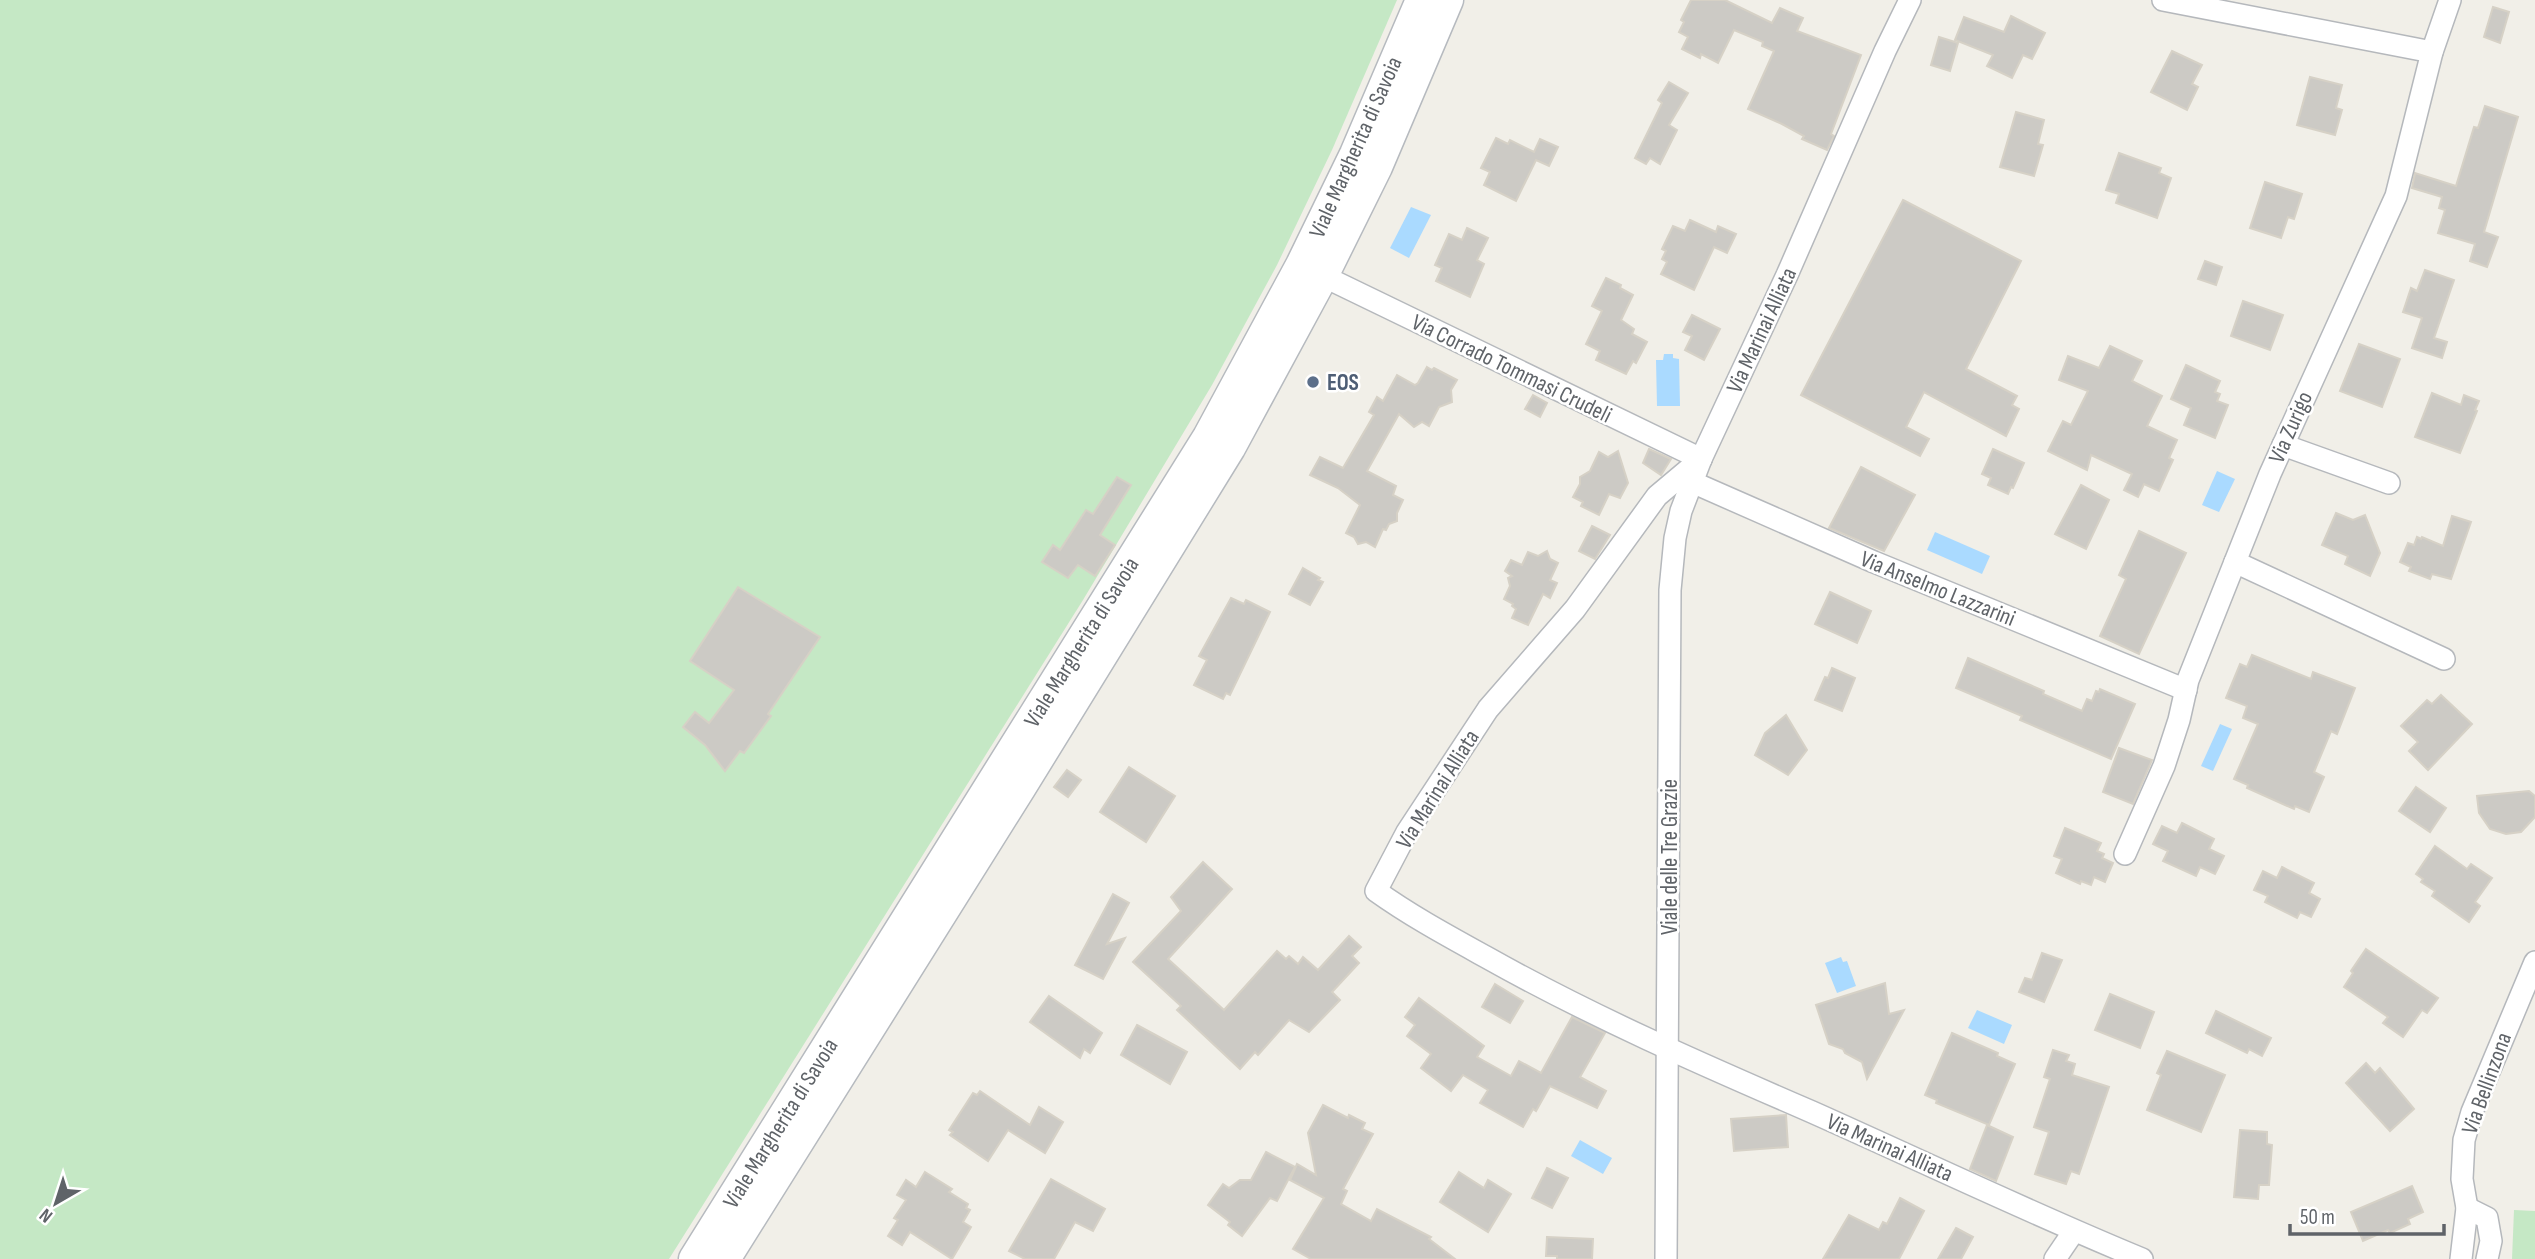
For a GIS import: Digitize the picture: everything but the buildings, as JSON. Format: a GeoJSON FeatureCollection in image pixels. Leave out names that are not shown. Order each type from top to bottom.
{"type":"FeatureCollection","features":[{"type":"Feature","properties":{"kind":"street","name":"Viale Margherita di Savoia"},"geometry":{"type":"LineString","coordinates":[[694,1259],[1208,437],[1301,265],[1355,154],[1421,0]]}},
{"type":"Feature","properties":{"kind":"street","name":"Viale Margherita di Savoia"},"geometry":{"type":"LineString","coordinates":[[725,1259],[1230,448],[1323,276],[1377,167],[1448,0]]}},
{"type":"Feature","properties":{"kind":"street","name":"Via Marinai Alliata"},"geometry":{"type":"LineString","coordinates":[[1910,0],[1701,459],[1657,496],[1575,609],[1488,709],[1407,832],[1377,891],[1409,914],[1542,988],[1669,1049],[1953,1174],[2131,1257]]}},
{"type":"Feature","properties":{"kind":"street"},"geometry":{"type":"LineString","coordinates":[[2163,0],[2432,52]]}},
{"type":"Feature","properties":{"kind":"street","name":"Via Zurigo"},"geometry":{"type":"LineString","coordinates":[[2125,854],[2164,766],[2186,690],[2283,445],[2396,196],[2432,52],[2450,0]]}},
{"type":"Feature","properties":{"kind":"street","name":"Via Corrado Tommasi Crudeli"},"geometry":{"type":"LineString","coordinates":[[1323,276],[1701,459]]}},
{"type":"Feature","properties":{"kind":"street"},"geometry":{"type":"LineString","coordinates":[[2283,445],[2389,483]]}},
{"type":"Feature","properties":{"kind":"street","name":"Viale delle Tre Grazie"},"geometry":{"type":"LineString","coordinates":[[1666,1259],[1670,590],[1675,538],[1701,459]]}},
{"type":"Feature","properties":{"kind":"street","name":"Via Anselmo Lazzarini"},"geometry":{"type":"LineString","coordinates":[[1692,482],[1886,567],[2186,690]]}},
{"type":"Feature","properties":{"kind":"street"},"geometry":{"type":"LineString","coordinates":[[2235,562],[2444,659]]}},
{"type":"Feature","properties":{"kind":"street","name":"Via Bellinzona"},"geometry":{"type":"LineString","coordinates":[[2461,1259],[2468,1208],[2462,1179],[2464,1140],[2472,1112],[2535,962]]}},
{"type":"Feature","properties":{"kind":"street"},"geometry":{"type":"LineString","coordinates":[[2468,1208],[2487,1218],[2491,1241],[2487,1259]]}},
{"type":"Feature","properties":{"kind":"street"},"geometry":{"type":"LineString","coordinates":[[2055,1259],[2074,1231]]}},
{"type":"Feature","properties":{"kind":"green space"},"geometry":{"type":"Polygon","coordinates":[[[0,0],[1397,0],[1332,150],[1277,265],[1212,385],[1083,600],[669,1259],[0,1259],[0,0]]]}},
{"type":"Feature","properties":{"kind":"green space"},"geometry":{"type":"Polygon","coordinates":[[[2514,1210],[2535,1211],[2535,1259],[2512,1259],[2514,1210]]]}},
{"type":"Feature","properties":{"kind":"water"},"geometry":{"type":"Polygon","coordinates":[[[1411,207],[1431,215],[1409,258],[1390,248],[1411,207]]]}},
{"type":"Feature","properties":{"kind":"water"},"geometry":{"type":"Polygon","coordinates":[[[1664,354],[1673,354],[1673,358],[1679,359],[1680,406],[1657,406],[1656,360],[1663,360],[1664,354]]]}},
{"type":"Feature","properties":{"kind":"water"},"geometry":{"type":"Polygon","coordinates":[[[2217,471],[2235,479],[2219,512],[2202,505],[2217,471]]]}},
{"type":"Feature","properties":{"kind":"water"},"geometry":{"type":"Polygon","coordinates":[[[1935,532],[1990,556],[1982,574],[1927,550],[1935,532]]]}},
{"type":"Feature","properties":{"kind":"water"},"geometry":{"type":"Polygon","coordinates":[[[2220,724],[2232,729],[2213,771],[2201,766],[2220,724]]]}},
{"type":"Feature","properties":{"kind":"water"},"geometry":{"type":"Polygon","coordinates":[[[1841,957],[1843,962],[1847,961],[1856,986],[1837,993],[1825,963],[1841,957]]]}},
{"type":"Feature","properties":{"kind":"water"},"geometry":{"type":"Polygon","coordinates":[[[1977,1010],[2012,1025],[2004,1044],[1968,1028],[1977,1010]]]}},
{"type":"Feature","properties":{"kind":"water"},"geometry":{"type":"Polygon","coordinates":[[[1580,1140],[1612,1158],[1603,1174],[1571,1156],[1580,1140]]]}},
{"type":"Feature","properties":{"kind":"place","name":"EOS"},"geometry":{"type":"Point","coordinates":[1313,382]}}]}
